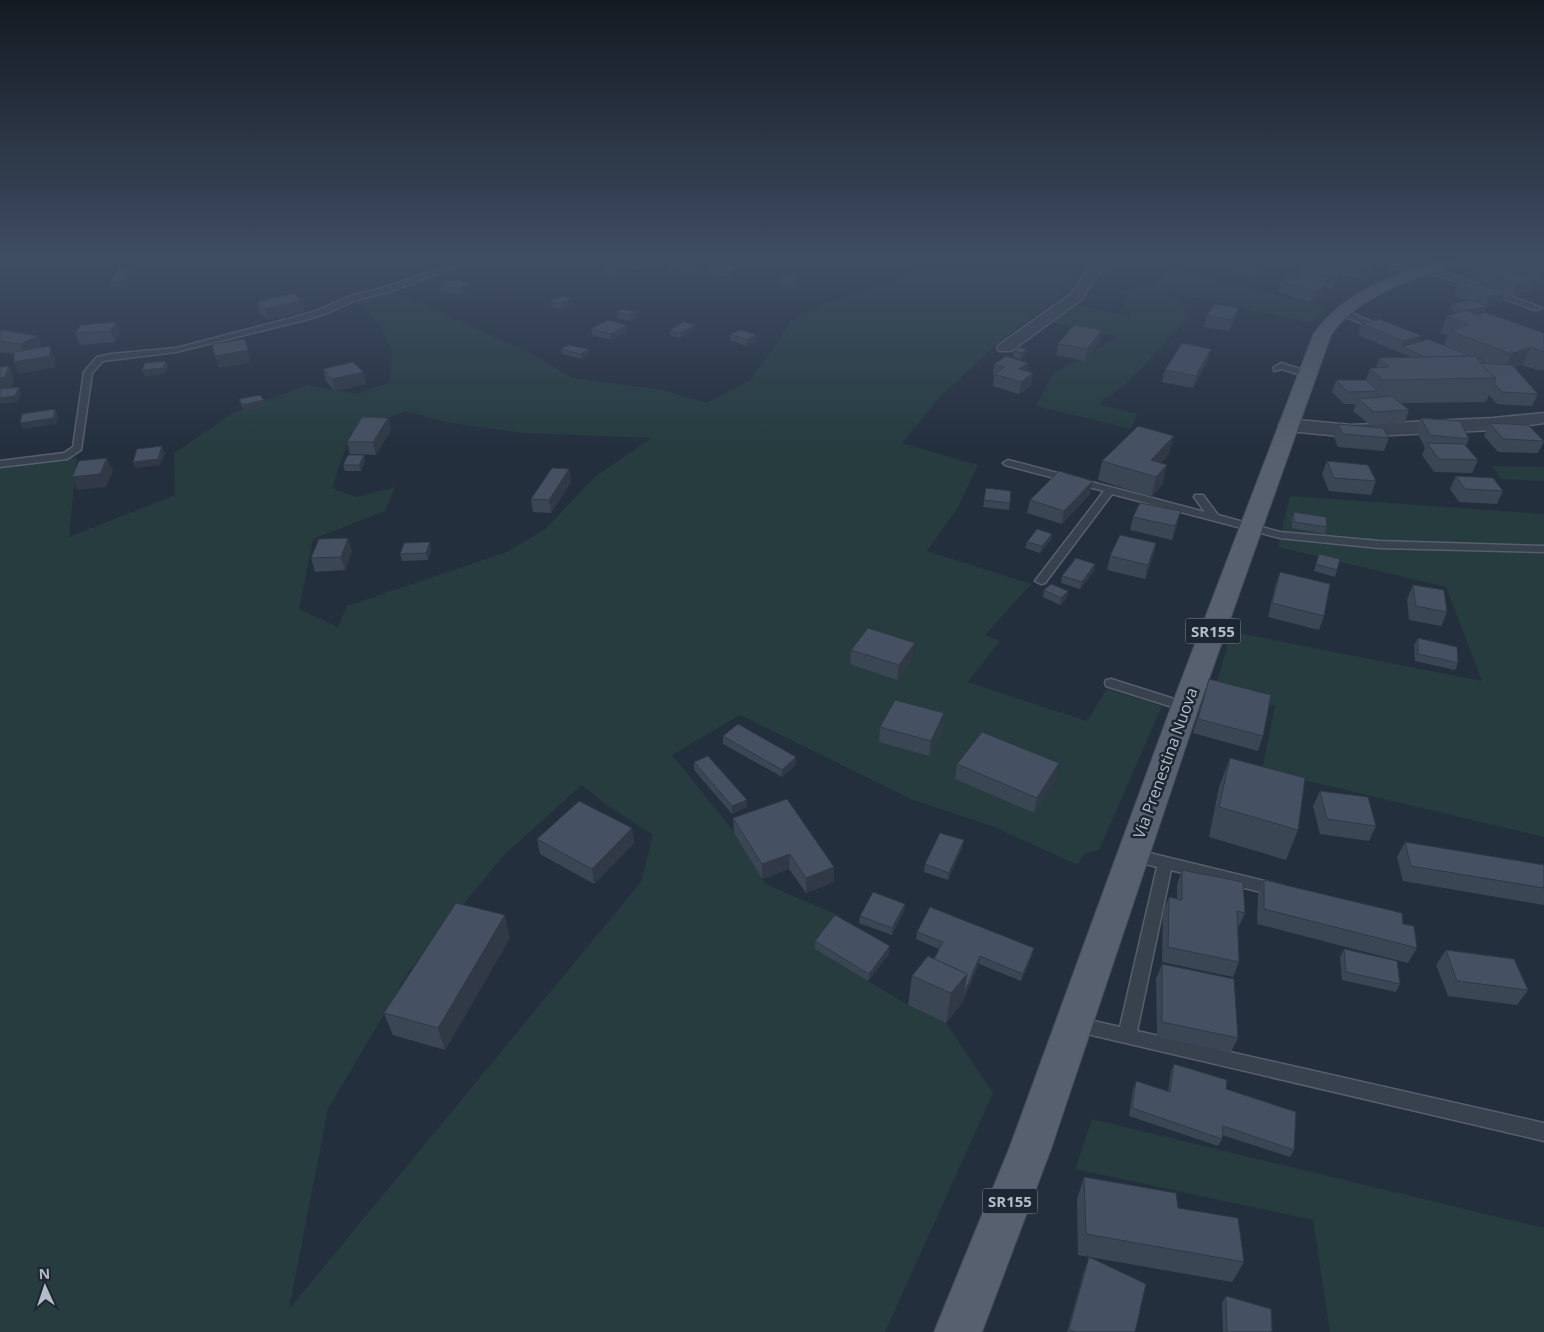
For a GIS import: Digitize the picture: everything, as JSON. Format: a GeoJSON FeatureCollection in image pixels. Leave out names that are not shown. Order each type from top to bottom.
{"type":"FeatureCollection","features":[{"type":"Feature","properties":{"kind":"main road","name":"Via Prenestina Nuova"},"geometry":{"type":"LineString","coordinates":[[958,1332],[1030,1149],[1185,707],[1307,374],[1324,331],[1329,324]]}},
{"type":"Feature","properties":{"kind":"street"},"geometry":{"type":"LineString","coordinates":[[1005,348],[1038,324]]}},
{"type":"Feature","properties":{"kind":"street"},"geometry":{"type":"LineString","coordinates":[[1288,426],[1351,431],[1493,424],[1544,418]]}},
{"type":"Feature","properties":{"kind":"lane"},"geometry":{"type":"LineString","coordinates":[[0,464],[67,456],[78,448],[88,372],[100,359],[112,356],[176,350],[276,324]]}},
{"type":"Feature","properties":{"kind":"lane"},"geometry":{"type":"LineString","coordinates":[[1371,324],[1390,332]]}},
{"type":"Feature","properties":{"kind":"lane"},"geometry":{"type":"LineString","coordinates":[[1280,366],[1307,374]]}},
{"type":"Feature","properties":{"kind":"lane"},"geometry":{"type":"LineString","coordinates":[[1008,463],[1280,535],[1320,541],[1362,544],[1544,549]]}},
{"type":"Feature","properties":{"kind":"lane"},"geometry":{"type":"LineString","coordinates":[[1041,581],[1110,490]]}},
{"type":"Feature","properties":{"kind":"lane"},"geometry":{"type":"LineString","coordinates":[[1199,497],[1214,517]]}},
{"type":"Feature","properties":{"kind":"lane"},"geometry":{"type":"LineString","coordinates":[[1111,683],[1185,707]]}},
{"type":"Feature","properties":{"kind":"lane"},"geometry":{"type":"LineString","coordinates":[[1133,856],[1288,892]]}},
{"type":"Feature","properties":{"kind":"lane"},"geometry":{"type":"LineString","coordinates":[[1128,1036],[1165,863]]}},
{"type":"Feature","properties":{"kind":"lane"},"geometry":{"type":"LineString","coordinates":[[1074,1024],[1544,1132]]}},
{"type":"Feature","properties":{"kind":"green space"},"geometry":{"type":"Polygon","coordinates":[[[379,324],[466,324],[532,354],[572,378],[663,390],[706,403],[751,380],[789,324],[1023,324],[995,346],[940,397],[902,443],[978,465],[957,509],[927,551],[1031,584],[985,635],[1000,641],[968,682],[1087,721],[1107,689],[1162,706],[1099,850],[1084,854],[1078,865],[992,826],[911,799],[740,715],[672,755],[732,829],[765,884],[840,916],[815,949],[908,1005],[946,1023],[993,1093],[885,1332],[0,1332],[0,467],[77,457],[69,537],[175,495],[174,453],[233,413],[307,385],[358,394],[390,382],[392,351],[379,324]],[[406,411],[351,433],[332,488],[357,497],[395,487],[385,511],[313,539],[299,609],[338,627],[347,606],[507,552],[544,530],[595,477],[651,438],[524,433],[450,423],[406,411]],[[582,785],[503,856],[410,970],[328,1109],[289,1309],[641,882],[653,835],[604,803],[582,785]]]}},
{"type":"Feature","properties":{"kind":"green space"},"geometry":{"type":"Polygon","coordinates":[[[1061,324],[1182,324],[1126,384],[1098,404],[1137,414],[1131,429],[1036,406],[1053,374],[1118,337],[1061,324]]]}},
{"type":"Feature","properties":{"kind":"green space"},"geometry":{"type":"Polygon","coordinates":[[[1492,466],[1544,467],[1544,481],[1501,479],[1492,466]]]}},
{"type":"Feature","properties":{"kind":"green space"},"geometry":{"type":"Polygon","coordinates":[[[1290,496],[1544,514],[1544,837],[1262,770],[1275,706],[1214,690],[1232,632],[1482,681],[1446,587],[1278,547],[1290,496]]]}},
{"type":"Feature","properties":{"kind":"green space"},"geometry":{"type":"Polygon","coordinates":[[[1092,1119],[1544,1228],[1544,1332],[1330,1332],[1313,1220],[1075,1169],[1092,1119]]]}},
{"type":"Feature","properties":{"kind":"building"},"geometry":{"type":"Polygon","coordinates":[[[115,324],[111,331],[75,333],[81,325],[115,324]]]}},
{"type":"Feature","properties":{"kind":"building"},"geometry":{"type":"Polygon","coordinates":[[[600,324],[627,325],[611,334],[591,329],[600,324]]]}},
{"type":"Feature","properties":{"kind":"building"},"geometry":{"type":"Polygon","coordinates":[[[680,324],[695,325],[680,333],[670,330],[680,324]]]}},
{"type":"Feature","properties":{"kind":"building"},"geometry":{"type":"Polygon","coordinates":[[[1362,324],[1392,324],[1422,336],[1404,341],[1362,324]]]}},
{"type":"Feature","properties":{"kind":"building"},"geometry":{"type":"Polygon","coordinates":[[[1467,324],[1519,324],[1544,333],[1544,352],[1530,347],[1511,354],[1450,331],[1469,325],[1467,324]]]}},
{"type":"Feature","properties":{"kind":"building"},"geometry":{"type":"Polygon","coordinates":[[[1074,325],[1102,330],[1087,349],[1058,344],[1074,325]]]}},
{"type":"Feature","properties":{"kind":"building"},"geometry":{"type":"Polygon","coordinates":[[[3,330],[38,336],[20,344],[0,341],[0,332],[3,330]]]}},
{"type":"Feature","properties":{"kind":"building"},"geometry":{"type":"Polygon","coordinates":[[[741,330],[757,335],[746,340],[730,334],[741,330]]]}},
{"type":"Feature","properties":{"kind":"building"},"geometry":{"type":"Polygon","coordinates":[[[245,339],[248,350],[215,356],[212,344],[245,339]]]}},
{"type":"Feature","properties":{"kind":"building"},"geometry":{"type":"Polygon","coordinates":[[[1428,339],[1471,356],[1426,357],[1402,347],[1428,339]]]}},
{"type":"Feature","properties":{"kind":"building"},"geometry":{"type":"Polygon","coordinates":[[[1182,343],[1211,349],[1196,376],[1165,370],[1182,343]]]}},
{"type":"Feature","properties":{"kind":"building"},"geometry":{"type":"Polygon","coordinates":[[[568,345],[588,349],[581,354],[561,349],[568,345]]]}},
{"type":"Feature","properties":{"kind":"building"},"geometry":{"type":"Polygon","coordinates":[[[50,346],[50,356],[14,362],[14,352],[50,346]]]}},
{"type":"Feature","properties":{"kind":"building"},"geometry":{"type":"Polygon","coordinates":[[[1018,347],[1026,349],[1022,353],[1014,351],[1018,347]]]}},
{"type":"Feature","properties":{"kind":"building"},"geometry":{"type":"Polygon","coordinates":[[[1006,356],[1028,363],[1019,369],[1033,373],[1021,382],[994,374],[1005,367],[994,364],[1006,356]]]}},
{"type":"Feature","properties":{"kind":"building"},"geometry":{"type":"Polygon","coordinates":[[[1476,356],[1484,368],[1496,378],[1382,380],[1370,368],[1389,367],[1379,358],[1476,356]]]}},
{"type":"Feature","properties":{"kind":"building"},"geometry":{"type":"Polygon","coordinates":[[[166,361],[163,368],[142,370],[145,363],[166,361]]]}},
{"type":"Feature","properties":{"kind":"building"},"geometry":{"type":"Polygon","coordinates":[[[353,362],[363,372],[332,379],[323,369],[353,362]]]}},
{"type":"Feature","properties":{"kind":"building"},"geometry":{"type":"Polygon","coordinates":[[[1481,363],[1512,365],[1538,394],[1502,392],[1494,383],[1496,378],[1481,363]]]}},
{"type":"Feature","properties":{"kind":"building"},"geometry":{"type":"Polygon","coordinates":[[[9,366],[5,377],[0,378],[0,367],[9,366]]]}},
{"type":"Feature","properties":{"kind":"building"},"geometry":{"type":"Polygon","coordinates":[[[1336,380],[1366,380],[1378,391],[1348,392],[1336,380]]]}},
{"type":"Feature","properties":{"kind":"building"},"geometry":{"type":"Polygon","coordinates":[[[19,387],[15,396],[0,398],[0,389],[19,387]]]}},
{"type":"Feature","properties":{"kind":"building"},"geometry":{"type":"Polygon","coordinates":[[[260,395],[264,400],[243,405],[239,399],[260,395]]]}},
{"type":"Feature","properties":{"kind":"building"},"geometry":{"type":"Polygon","coordinates":[[[1392,396],[1409,410],[1374,412],[1358,399],[1392,396]]]}},
{"type":"Feature","properties":{"kind":"building"},"geometry":{"type":"Polygon","coordinates":[[[55,409],[53,418],[20,423],[22,414],[55,409]]]}},
{"type":"Feature","properties":{"kind":"building"},"geometry":{"type":"Polygon","coordinates":[[[362,417],[388,418],[373,442],[347,442],[362,417]]]}},
{"type":"Feature","properties":{"kind":"building"},"geometry":{"type":"Polygon","coordinates":[[[1421,418],[1460,421],[1469,439],[1430,435],[1421,418]]]}},
{"type":"Feature","properties":{"kind":"building"},"geometry":{"type":"Polygon","coordinates":[[[1489,423],[1528,425],[1544,441],[1504,439],[1489,423]]]}},
{"type":"Feature","properties":{"kind":"building"},"geometry":{"type":"Polygon","coordinates":[[[1338,424],[1383,428],[1389,438],[1343,434],[1338,424]]]}},
{"type":"Feature","properties":{"kind":"building"},"geometry":{"type":"Polygon","coordinates":[[[1138,426],[1174,436],[1151,460],[1167,465],[1156,477],[1102,461],[1138,426]]]}},
{"type":"Feature","properties":{"kind":"building"},"geometry":{"type":"Polygon","coordinates":[[[1427,443],[1464,444],[1478,460],[1439,459],[1427,443]]]}},
{"type":"Feature","properties":{"kind":"building"},"geometry":{"type":"Polygon","coordinates":[[[162,446],[158,459],[133,462],[137,449],[162,446]]]}},
{"type":"Feature","properties":{"kind":"building"},"geometry":{"type":"Polygon","coordinates":[[[348,455],[364,455],[359,465],[343,465],[348,455]]]}},
{"type":"Feature","properties":{"kind":"building"},"geometry":{"type":"Polygon","coordinates":[[[107,458],[100,474],[72,477],[79,461],[107,458]]]}},
{"type":"Feature","properties":{"kind":"building"},"geometry":{"type":"Polygon","coordinates":[[[1327,461],[1368,465],[1376,481],[1334,478],[1327,461]]]}},
{"type":"Feature","properties":{"kind":"building"},"geometry":{"type":"Polygon","coordinates":[[[552,468],[569,469],[549,500],[531,499],[552,468]]]}},
{"type":"Feature","properties":{"kind":"building"},"geometry":{"type":"Polygon","coordinates":[[[1059,471],[1093,481],[1064,511],[1030,500],[1059,471]]]}},
{"type":"Feature","properties":{"kind":"building"},"geometry":{"type":"Polygon","coordinates":[[[1456,476],[1493,478],[1503,491],[1465,489],[1456,476]]]}},
{"type":"Feature","properties":{"kind":"building"},"geometry":{"type":"Polygon","coordinates":[[[986,488],[1011,491],[1010,503],[984,500],[986,488]]]}},
{"type":"Feature","properties":{"kind":"building"},"geometry":{"type":"Polygon","coordinates":[[[1140,503],[1181,511],[1175,526],[1133,517],[1140,503]]]}},
{"type":"Feature","properties":{"kind":"building"},"geometry":{"type":"Polygon","coordinates":[[[1294,512],[1326,517],[1327,527],[1294,522],[1294,512]]]}},
{"type":"Feature","properties":{"kind":"building"},"geometry":{"type":"Polygon","coordinates":[[[1037,529],[1052,534],[1042,546],[1027,542],[1037,529]]]}},
{"type":"Feature","properties":{"kind":"building"},"geometry":{"type":"Polygon","coordinates":[[[1120,535],[1156,543],[1148,565],[1110,556],[1120,535]]]}},
{"type":"Feature","properties":{"kind":"building"},"geometry":{"type":"Polygon","coordinates":[[[348,538],[341,557],[311,558],[319,539],[348,538]]]}},
{"type":"Feature","properties":{"kind":"building"},"geometry":{"type":"Polygon","coordinates":[[[430,542],[426,553],[400,554],[404,543],[430,542]]]}},
{"type":"Feature","properties":{"kind":"building"},"geometry":{"type":"Polygon","coordinates":[[[1319,554],[1340,559],[1337,570],[1316,564],[1319,554]]]}},
{"type":"Feature","properties":{"kind":"building"},"geometry":{"type":"Polygon","coordinates":[[[1076,558],[1095,564],[1082,582],[1062,576],[1076,558]]]}},
{"type":"Feature","properties":{"kind":"building"},"geometry":{"type":"Polygon","coordinates":[[[1280,572],[1330,584],[1324,616],[1272,603],[1280,572]]]}},
{"type":"Feature","properties":{"kind":"building"},"geometry":{"type":"Polygon","coordinates":[[[1051,584],[1068,591],[1061,598],[1044,590],[1051,584]]]}},
{"type":"Feature","properties":{"kind":"building"},"geometry":{"type":"Polygon","coordinates":[[[1413,585],[1444,590],[1447,612],[1416,606],[1413,585]]]}},
{"type":"Feature","properties":{"kind":"building"},"geometry":{"type":"Polygon","coordinates":[[[868,628],[915,643],[899,665],[851,650],[868,628]]]}},
{"type":"Feature","properties":{"kind":"building"},"geometry":{"type":"Polygon","coordinates":[[[1418,638],[1457,647],[1458,663],[1418,654],[1418,638]]]}},
{"type":"Feature","properties":{"kind":"building"},"geometry":{"type":"Polygon","coordinates":[[[1209,679],[1271,695],[1263,736],[1198,719],[1209,679]]]}},
{"type":"Feature","properties":{"kind":"building"},"geometry":{"type":"Polygon","coordinates":[[[895,700],[944,713],[931,741],[880,727],[895,700]]]}},
{"type":"Feature","properties":{"kind":"building"},"geometry":{"type":"Polygon","coordinates":[[[738,724],[796,757],[782,770],[723,736],[738,724]]]}},
{"type":"Feature","properties":{"kind":"building"},"geometry":{"type":"Polygon","coordinates":[[[982,732],[1059,763],[1037,798],[957,764],[982,732]]]}},
{"type":"Feature","properties":{"kind":"building"},"geometry":{"type":"Polygon","coordinates":[[[708,756],[747,800],[732,806],[694,762],[708,756]]]}},
{"type":"Feature","properties":{"kind":"building"},"geometry":{"type":"Polygon","coordinates":[[[1230,758],[1305,778],[1298,830],[1219,807],[1230,758]]]}},
{"type":"Feature","properties":{"kind":"building"},"geometry":{"type":"Polygon","coordinates":[[[1320,791],[1368,797],[1376,826],[1327,819],[1320,791]]]}},
{"type":"Feature","properties":{"kind":"building"},"geometry":{"type":"Polygon","coordinates":[[[787,799],[834,867],[806,878],[790,854],[762,864],[733,818],[787,799]]]}},
{"type":"Feature","properties":{"kind":"building"},"geometry":{"type":"Polygon","coordinates":[[[579,801],[632,828],[592,869],[537,839],[579,801]]]}},
{"type":"Feature","properties":{"kind":"building"},"geometry":{"type":"Polygon","coordinates":[[[940,833],[964,840],[949,873],[925,864],[940,833]]]}},
{"type":"Feature","properties":{"kind":"building"},"geometry":{"type":"Polygon","coordinates":[[[1405,842],[1544,865],[1544,888],[1411,866],[1405,842]]]}},
{"type":"Feature","properties":{"kind":"building"},"geometry":{"type":"Polygon","coordinates":[[[1182,870],[1243,882],[1245,913],[1237,911],[1239,962],[1168,947],[1169,897],[1182,900],[1182,870]]]}},
{"type":"Feature","properties":{"kind":"building"},"geometry":{"type":"Polygon","coordinates":[[[1264,880],[1402,913],[1403,924],[1414,926],[1417,948],[1264,909],[1264,880]]]}},
{"type":"Feature","properties":{"kind":"building"},"geometry":{"type":"Polygon","coordinates":[[[873,892],[905,904],[892,928],[860,916],[873,892]]]}},
{"type":"Feature","properties":{"kind":"building"},"geometry":{"type":"Polygon","coordinates":[[[456,903],[505,915],[438,1028],[384,1013],[456,903]]]}},
{"type":"Feature","properties":{"kind":"building"},"geometry":{"type":"Polygon","coordinates":[[[930,907],[1034,948],[1023,974],[980,956],[963,996],[967,974],[934,959],[943,942],[917,932],[930,907]]]}},
{"type":"Feature","properties":{"kind":"building"},"geometry":{"type":"Polygon","coordinates":[[[835,915],[890,946],[869,974],[815,941],[835,915]]]}},
{"type":"Feature","properties":{"kind":"building"},"geometry":{"type":"Polygon","coordinates":[[[1344,949],[1397,961],[1400,984],[1346,972],[1344,949]]]}},
{"type":"Feature","properties":{"kind":"building"},"geometry":{"type":"Polygon","coordinates":[[[1446,950],[1514,959],[1528,990],[1457,981],[1446,950]]]}},
{"type":"Feature","properties":{"kind":"building"},"geometry":{"type":"Polygon","coordinates":[[[928,956],[967,974],[951,993],[912,976],[928,956]]]}},
{"type":"Feature","properties":{"kind":"building"},"geometry":{"type":"Polygon","coordinates":[[[1162,964],[1234,979],[1238,1038],[1162,1022],[1162,964]]]}},
{"type":"Feature","properties":{"kind":"building"},"geometry":{"type":"Polygon","coordinates":[[[1174,1064],[1227,1080],[1226,1089],[1296,1112],[1294,1150],[1223,1126],[1222,1139],[1132,1108],[1136,1081],[1170,1092],[1174,1064]]]}},
{"type":"Feature","properties":{"kind":"building"},"geometry":{"type":"Polygon","coordinates":[[[1084,1177],[1176,1193],[1178,1208],[1238,1218],[1244,1262],[1086,1234],[1084,1177]]]}},
{"type":"Feature","properties":{"kind":"building"},"geometry":{"type":"Polygon","coordinates":[[[1089,1257],[1146,1284],[1135,1332],[1075,1332],[1069,1329],[1089,1257]]]}},
{"type":"Feature","properties":{"kind":"building"},"geometry":{"type":"Polygon","coordinates":[[[1226,1296],[1271,1309],[1272,1332],[1227,1332],[1226,1296]]]}}]}
